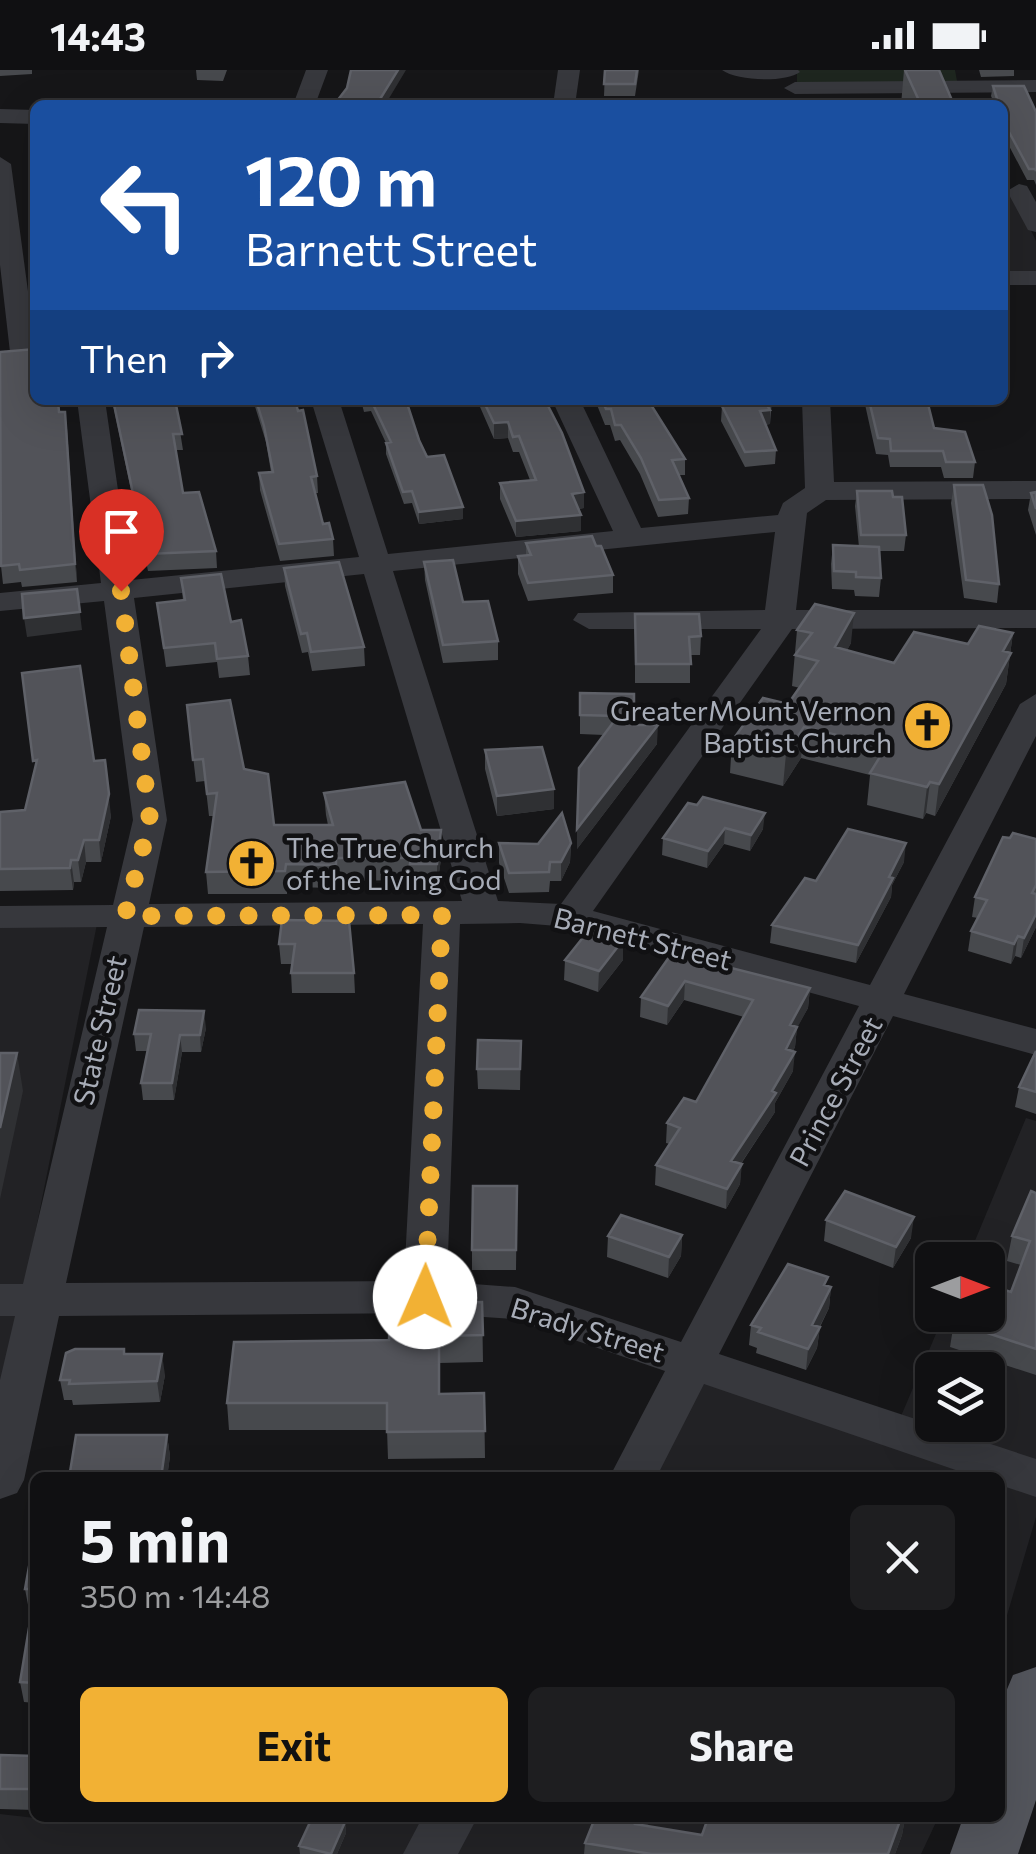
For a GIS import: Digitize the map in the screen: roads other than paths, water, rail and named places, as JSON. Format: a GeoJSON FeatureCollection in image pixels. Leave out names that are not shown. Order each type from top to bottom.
{"type":"FeatureCollection","features":[{"type":"Feature","properties":{"kind":"main road"},"geometry":{"type":"LineString","coordinates":[[1005,1792],[1036,1695]]}},
{"type":"Feature","properties":{"kind":"main road"},"geometry":{"type":"LineString","coordinates":[[984,1854],[996,1822]]}},
{"type":"Feature","properties":{"kind":"street"},"geometry":{"type":"LineString","coordinates":[[306,100],[318,70]]}},
{"type":"Feature","properties":{"kind":"street"},"geometry":{"type":"LineString","coordinates":[[565,100],[569,70]]}},
{"type":"Feature","properties":{"kind":"street"},"geometry":{"type":"LineString","coordinates":[[732,70],[793,84],[1036,86]]}},
{"type":"Feature","properties":{"kind":"street"},"geometry":{"type":"LineString","coordinates":[[0,116],[30,116]]}},
{"type":"Feature","properties":{"kind":"street"},"geometry":{"type":"LineString","coordinates":[[1,176],[30,188]]}},
{"type":"Feature","properties":{"kind":"street"},"geometry":{"type":"LineString","coordinates":[[1,176],[23,270],[19,352]]}},
{"type":"Feature","properties":{"kind":"street"},"geometry":{"type":"LineString","coordinates":[[1019,191],[1036,225]]}},
{"type":"Feature","properties":{"kind":"street"},"geometry":{"type":"LineString","coordinates":[[1008,278],[1036,278]]}},
{"type":"Feature","properties":{"kind":"street","name":"State Street"},"geometry":{"type":"LineString","coordinates":[[0,1480],[19,1300],[150,820],[93,405]]}},
{"type":"Feature","properties":{"kind":"street"},"geometry":{"type":"LineString","coordinates":[[327,405],[484,913]]}},
{"type":"Feature","properties":{"kind":"street"},"geometry":{"type":"LineString","coordinates":[[568,405],[631,539]]}},
{"type":"Feature","properties":{"kind":"street"},"geometry":{"type":"LineString","coordinates":[[816,405],[820,491]]}},
{"type":"Feature","properties":{"kind":"street"},"geometry":{"type":"LineString","coordinates":[[571,916],[782,620],[791,522],[794,509],[804,498],[820,491],[1036,490]]}},
{"type":"Feature","properties":{"kind":"street"},"geometry":{"type":"LineString","coordinates":[[0,602],[791,522]]}},
{"type":"Feature","properties":{"kind":"street"},"geometry":{"type":"LineString","coordinates":[[589,620],[1036,619]]}},
{"type":"Feature","properties":{"kind":"street","name":"Prince Street"},"geometry":{"type":"LineString","coordinates":[[635,1472],[1036,704]]}},
{"type":"Feature","properties":{"kind":"street","name":"Barnett Street"},"geometry":{"type":"LineString","coordinates":[[0,917],[484,913],[571,916],[1036,1042]]}},
{"type":"Feature","properties":{"kind":"street"},"geometry":{"type":"LineString","coordinates":[[425,1297],[442,915]]}},
{"type":"Feature","properties":{"kind":"street","name":"Brady Street"},"geometry":{"type":"LineString","coordinates":[[19,1300],[425,1297],[516,1303],[1036,1478]]}},
{"type":"Feature","properties":{"kind":"street"},"geometry":{"type":"LineString","coordinates":[[430,1854],[448,1822]]}},
{"type":"Feature","properties":{"kind":"place","name":"GreaterMount Vernon Baptist Church"},"geometry":{"type":"Point","coordinates":[927,726]}},
{"type":"Feature","properties":{"kind":"place","name":"The True Church of the Living God"},"geometry":{"type":"Point","coordinates":[251,863]}}]}
